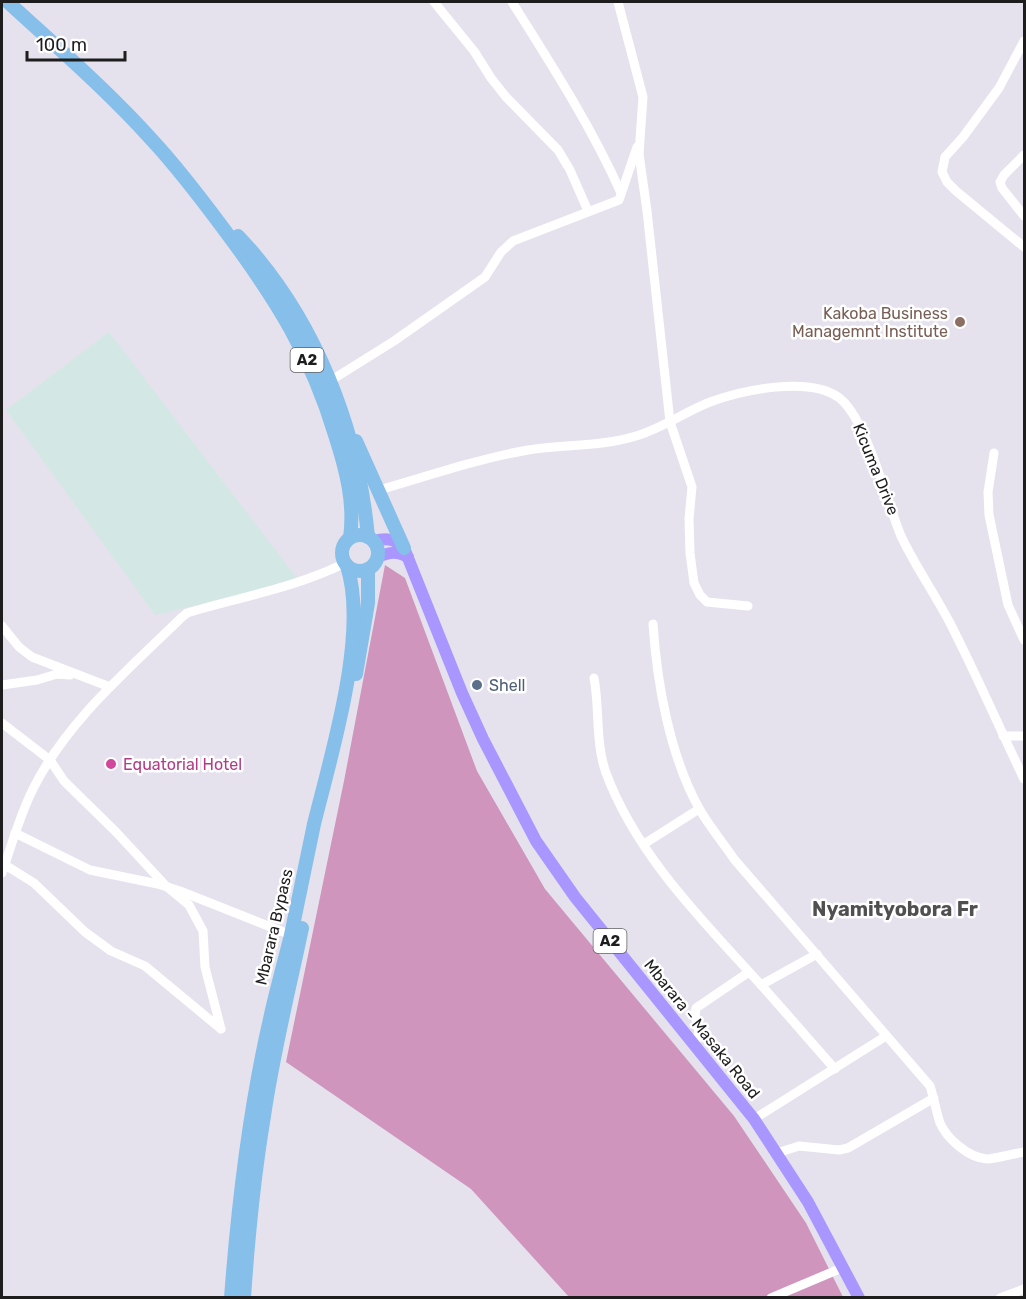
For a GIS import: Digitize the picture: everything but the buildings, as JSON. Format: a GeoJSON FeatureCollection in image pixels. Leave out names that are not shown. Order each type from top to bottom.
{"type":"FeatureCollection","features":[{"type":"Feature","properties":{"kind":"highway","name":"A2"},"geometry":{"type":"LineString","coordinates":[[8,2],[68,56],[152,140],[207,205],[253,252],[273,279],[293,308],[330,381],[364,470],[379,490],[406,552]]}},
{"type":"Feature","properties":{"kind":"highway","name":"A2"},"geometry":{"type":"LineString","coordinates":[[207,205],[259,277],[298,340],[328,411],[350,494],[352,520],[350,538],[342,548],[346,564]]}},
{"type":"Feature","properties":{"kind":"highway","name":"A2"},"geometry":{"type":"LineString","coordinates":[[364,470],[365,507],[371,539],[378,548],[378,557]]}},
{"type":"Feature","properties":{"kind":"highway"},"geometry":{"type":"LineString","coordinates":[[350,538],[359,535],[371,539]]}},
{"type":"Feature","properties":{"kind":"highway"},"geometry":{"type":"LineString","coordinates":[[346,564],[357,571],[368,570],[378,557]]}},
{"type":"Feature","properties":{"kind":"highway","name":"Mbarara Bypass"},"geometry":{"type":"LineString","coordinates":[[231,1298],[251,1121],[269,1021],[291,935],[336,734],[350,659],[353,612],[351,578],[346,564]]}},
{"type":"Feature","properties":{"kind":"highway","name":"Mbarara Bypass"},"geometry":{"type":"LineString","coordinates":[[244,1298],[251,1211],[264,1115],[279,1030],[360,656],[368,603],[368,570]]}},
{"type":"Feature","properties":{"kind":"main road"},"geometry":{"type":"LineString","coordinates":[[371,539],[394,539],[406,552]]}},
{"type":"Feature","properties":{"kind":"main road"},"geometry":{"type":"LineString","coordinates":[[378,557],[390,552],[406,552]]}},
{"type":"Feature","properties":{"kind":"main road","name":"Mbarara - Masaka Road"},"geometry":{"type":"LineString","coordinates":[[406,552],[462,693],[536,841],[575,897],[754,1119],[808,1202],[859,1298]]}},
{"type":"Feature","properties":{"kind":"street"},"geometry":{"type":"LineString","coordinates":[[434,2],[474,51],[506,97],[558,150],[570,170],[588,211]]}},
{"type":"Feature","properties":{"kind":"street"},"geometry":{"type":"LineString","coordinates":[[512,2],[572,96],[606,159],[621,193]]}},
{"type":"Feature","properties":{"kind":"street"},"geometry":{"type":"LineString","coordinates":[[618,2],[643,97],[639,142],[670,422],[692,488],[690,553],[694,583],[700,595],[707,602],[748,606]]}},
{"type":"Feature","properties":{"kind":"street"},"geometry":{"type":"LineString","coordinates":[[1024,41],[999,87],[963,137],[945,157],[942,172],[947,182],[956,191],[1024,247]]}},
{"type":"Feature","properties":{"kind":"street"},"geometry":{"type":"LineString","coordinates":[[330,381],[394,341],[485,277],[501,252],[513,241],[619,200],[639,142]]}},
{"type":"Feature","properties":{"kind":"street"},"geometry":{"type":"LineString","coordinates":[[1024,155],[1000,182],[1002,188],[1024,216]]}},
{"type":"Feature","properties":{"kind":"street","name":"Kicuma Drive"},"geometry":{"type":"LineString","coordinates":[[379,490],[475,462],[526,451],[602,443],[636,436],[710,402],[784,386],[816,387],[838,397],[853,413],[876,465],[902,536],[956,634],[1024,779]]}},
{"type":"Feature","properties":{"kind":"street"},"geometry":{"type":"LineString","coordinates":[[994,453],[988,492],[990,515],[1008,605],[1024,640]]}},
{"type":"Feature","properties":{"kind":"street"},"geometry":{"type":"LineString","coordinates":[[2,723],[50,760],[64,782],[116,832],[166,886],[189,905],[202,931],[205,967],[221,1029],[145,966],[111,951],[85,932],[34,883],[2,867],[34,787],[50,760],[84,714],[187,613],[258,595],[346,564]]}},
{"type":"Feature","properties":{"kind":"street"},"geometry":{"type":"LineString","coordinates":[[653,624],[655,657],[671,734],[680,764],[699,809],[734,859],[930,1086],[940,1122],[946,1134],[966,1150],[988,1159],[1024,1152]]}},
{"type":"Feature","properties":{"kind":"street"},"geometry":{"type":"LineString","coordinates":[[2,626],[32,657],[110,687]]}},
{"type":"Feature","properties":{"kind":"street"},"geometry":{"type":"LineString","coordinates":[[2,685],[37,680],[57,674],[81,676]]}},
{"type":"Feature","properties":{"kind":"street"},"geometry":{"type":"LineString","coordinates":[[594,678],[599,744],[606,773],[629,820],[644,844],[709,929],[835,1069]]}},
{"type":"Feature","properties":{"kind":"street"},"geometry":{"type":"LineString","coordinates":[[1003,736],[1024,736]]}},
{"type":"Feature","properties":{"kind":"street"},"geometry":{"type":"LineString","coordinates":[[644,844],[699,809]]}},
{"type":"Feature","properties":{"kind":"street"},"geometry":{"type":"LineString","coordinates":[[15,833],[90,870],[166,886],[291,935]]}},
{"type":"Feature","properties":{"kind":"street"},"geometry":{"type":"LineString","coordinates":[[761,985],[817,954]]}},
{"type":"Feature","properties":{"kind":"street"},"geometry":{"type":"LineString","coordinates":[[694,1045],[700,1030],[695,1013],[696,1008],[749,972]]}},
{"type":"Feature","properties":{"kind":"street"},"geometry":{"type":"LineString","coordinates":[[754,1119],[886,1036]]}},
{"type":"Feature","properties":{"kind":"street"},"geometry":{"type":"LineString","coordinates":[[777,1153],[800,1146],[839,1150],[848,1148],[934,1098]]}},
{"type":"Feature","properties":{"kind":"street"},"geometry":{"type":"LineString","coordinates":[[771,1298],[844,1267]]}},
{"type":"Feature","properties":{"kind":"street"},"geometry":{"type":"LineString","coordinates":[[1000,1298],[1024,1289]]}},
{"type":"Feature","properties":{"kind":"shaded area"},"geometry":{"type":"Polygon","coordinates":[[[109,332],[299,581],[155,615],[6,410],[109,332]]]}},
{"type":"Feature","properties":{"kind":"shaded area"},"geometry":{"type":"Polygon","coordinates":[[[385,565],[405,578],[477,771],[545,889],[734,1116],[806,1223],[843,1297],[569,1297],[471,1189],[286,1062],[344,781],[385,565]]]}},
{"type":"Feature","properties":{"kind":"place","name":"Kakoba Business Managemnt Institute"},"geometry":{"type":"Point","coordinates":[960,322]}},
{"type":"Feature","properties":{"kind":"place","name":"Shell"},"geometry":{"type":"Point","coordinates":[477,685]}},
{"type":"Feature","properties":{"kind":"place","name":"Equatorial Hotel"},"geometry":{"type":"Point","coordinates":[111,764]}},
{"type":"Feature","properties":{"kind":"district","name":"Nyamityobora Fr"},"geometry":{"type":"Point","coordinates":[895,909]}}]}
